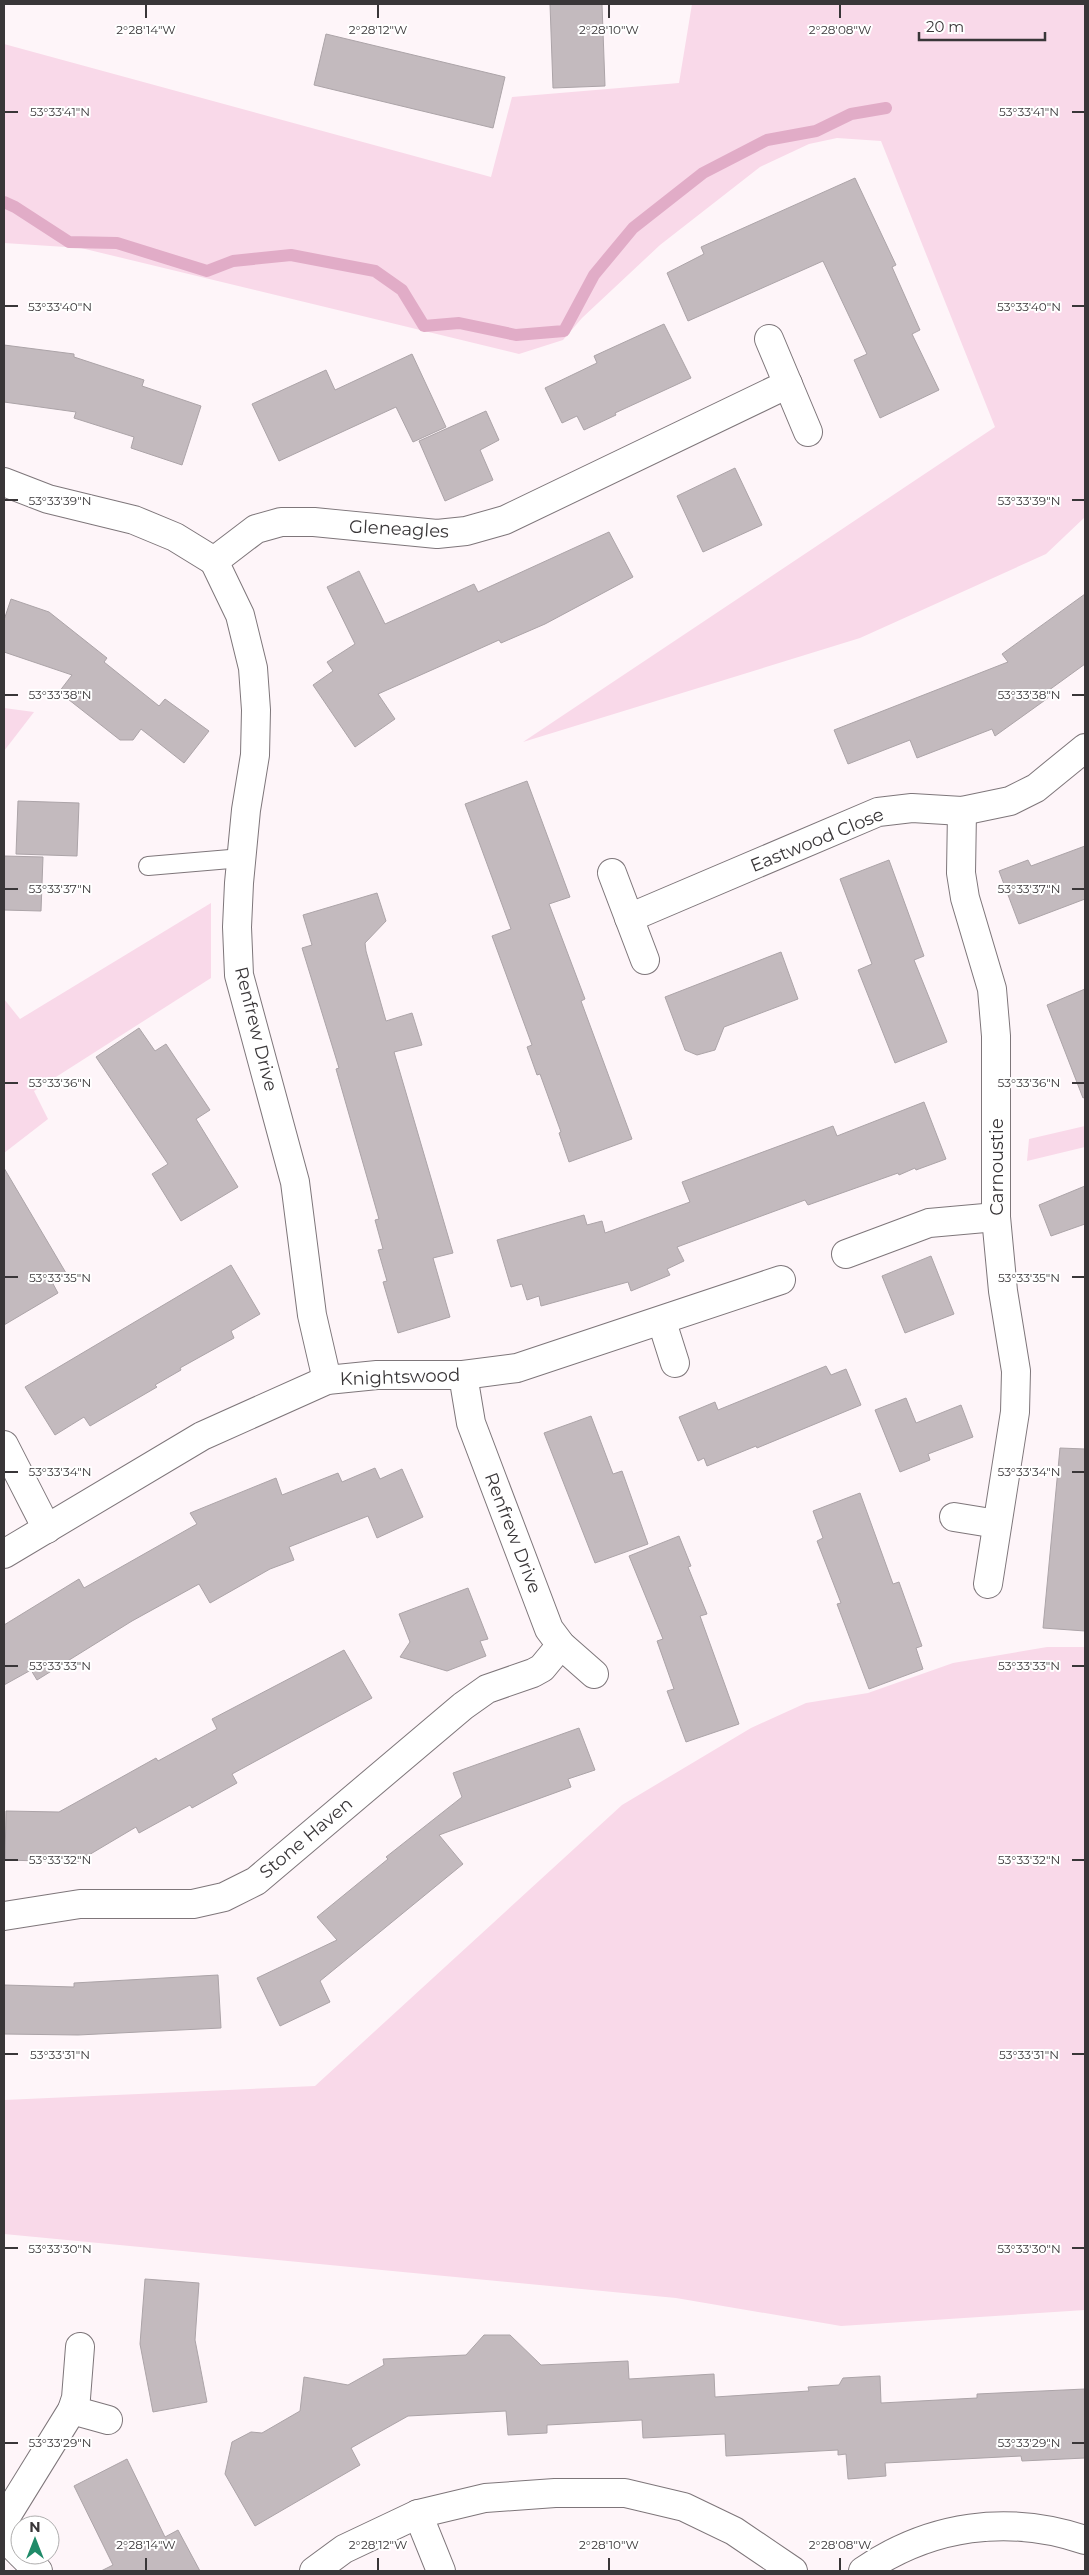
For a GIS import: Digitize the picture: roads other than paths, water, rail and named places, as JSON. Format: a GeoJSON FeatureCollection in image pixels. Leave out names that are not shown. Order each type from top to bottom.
{"type":"FeatureCollection","features":[{"type":"Feature","properties":{"kind":"street"},"geometry":{"type":"LineString","coordinates":[[769,339],[808,432]]}},
{"type":"Feature","properties":{"kind":"street","name":"Gleneagles"},"geometry":{"type":"LineString","coordinates":[[214,561],[256,529],[281,522],[314,522],[437,534],[466,531],[505,520],[788,384]]}},
{"type":"Feature","properties":{"kind":"street"},"geometry":{"type":"LineString","coordinates":[[4,482],[48,498],[134,520],[175,537],[214,561]]}},
{"type":"Feature","properties":{"kind":"street","name":"Renfrew Drive"},"geometry":{"type":"LineString","coordinates":[[214,561],[240,615],[253,668],[256,710],[255,755],[246,810],[237,927],[239,975],[295,1182],[312,1315],[327,1380]]}},
{"type":"Feature","properties":{"kind":"street","name":"Eastwood Close"},"geometry":{"type":"LineString","coordinates":[[629,918],[878,812],[912,808],[962,811],[1010,801],[1027,792],[1085,748]]}},
{"type":"Feature","properties":{"kind":"street","name":"Carnoustie"},"geometry":{"type":"LineString","coordinates":[[962,811],[961,873],[966,898],[992,989],[996,1036],[996,1217],[1003,1292],[1016,1371],[1015,1412],[988,1584]]}},
{"type":"Feature","properties":{"kind":"street"},"geometry":{"type":"LineString","coordinates":[[612,873],[645,960]]}},
{"type":"Feature","properties":{"kind":"street"},"geometry":{"type":"LineString","coordinates":[[846,1254],[929,1223],[996,1217]]}},
{"type":"Feature","properties":{"kind":"street","name":"Knightswood"},"geometry":{"type":"LineString","coordinates":[[4,1554],[202,1436],[327,1380],[377,1375],[463,1375],[517,1368],[541,1362],[662,1322],[781,1280]]}},
{"type":"Feature","properties":{"kind":"street"},"geometry":{"type":"LineString","coordinates":[[662,1322],[675,1364]]}},
{"type":"Feature","properties":{"kind":"street","name":"Renfrew Drive"},"geometry":{"type":"LineString","coordinates":[[463,1375],[471,1423],[549,1629],[561,1645],[594,1674]]}},
{"type":"Feature","properties":{"kind":"street"},"geometry":{"type":"LineString","coordinates":[[4,1445],[48,1528]]}},
{"type":"Feature","properties":{"kind":"street"},"geometry":{"type":"LineString","coordinates":[[954,1517],[997,1524]]}},
{"type":"Feature","properties":{"kind":"street","name":"Stone Haven"},"geometry":{"type":"LineString","coordinates":[[4,1916],[80,1904],[193,1904],[224,1897],[256,1881],[463,1706],[487,1689],[542,1668],[561,1645]]}},
{"type":"Feature","properties":{"kind":"street"},"geometry":{"type":"LineString","coordinates":[[4,2520],[72,2410],[80,2347]]}},
{"type":"Feature","properties":{"kind":"street"},"geometry":{"type":"LineString","coordinates":[[72,2410],[108,2420]]}},
{"type":"Feature","properties":{"kind":"street"},"geometry":{"type":"LineString","coordinates":[[314,2571],[344,2549],[418,2514],[485,2498],[555,2494],[625,2494],[684,2507],[734,2531],[793,2571]]}},
{"type":"Feature","properties":{"kind":"street"},"geometry":{"type":"LineString","coordinates":[[418,2514],[441,2571]]}},
{"type":"Feature","properties":{"kind":"street"},"geometry":{"type":"LineString","coordinates":[[863,2571],[887,2555],[945,2532],[1006,2525],[1063,2533],[1085,2540]]}},
{"type":"Feature","properties":{"kind":"lane"},"geometry":{"type":"LineString","coordinates":[[148,866],[242,858]]}},
{"type":"Feature","properties":{"kind":"waterway"},"geometry":{"type":"LineString","coordinates":[[4,202],[15,207],[69,242],[117,243],[207,271],[233,261],[291,255],[375,271],[402,290],[424,326],[459,323],[516,335],[564,331],[594,275],[633,228],[703,173],[767,140],[816,131],[851,114],[886,108]]}}]}
